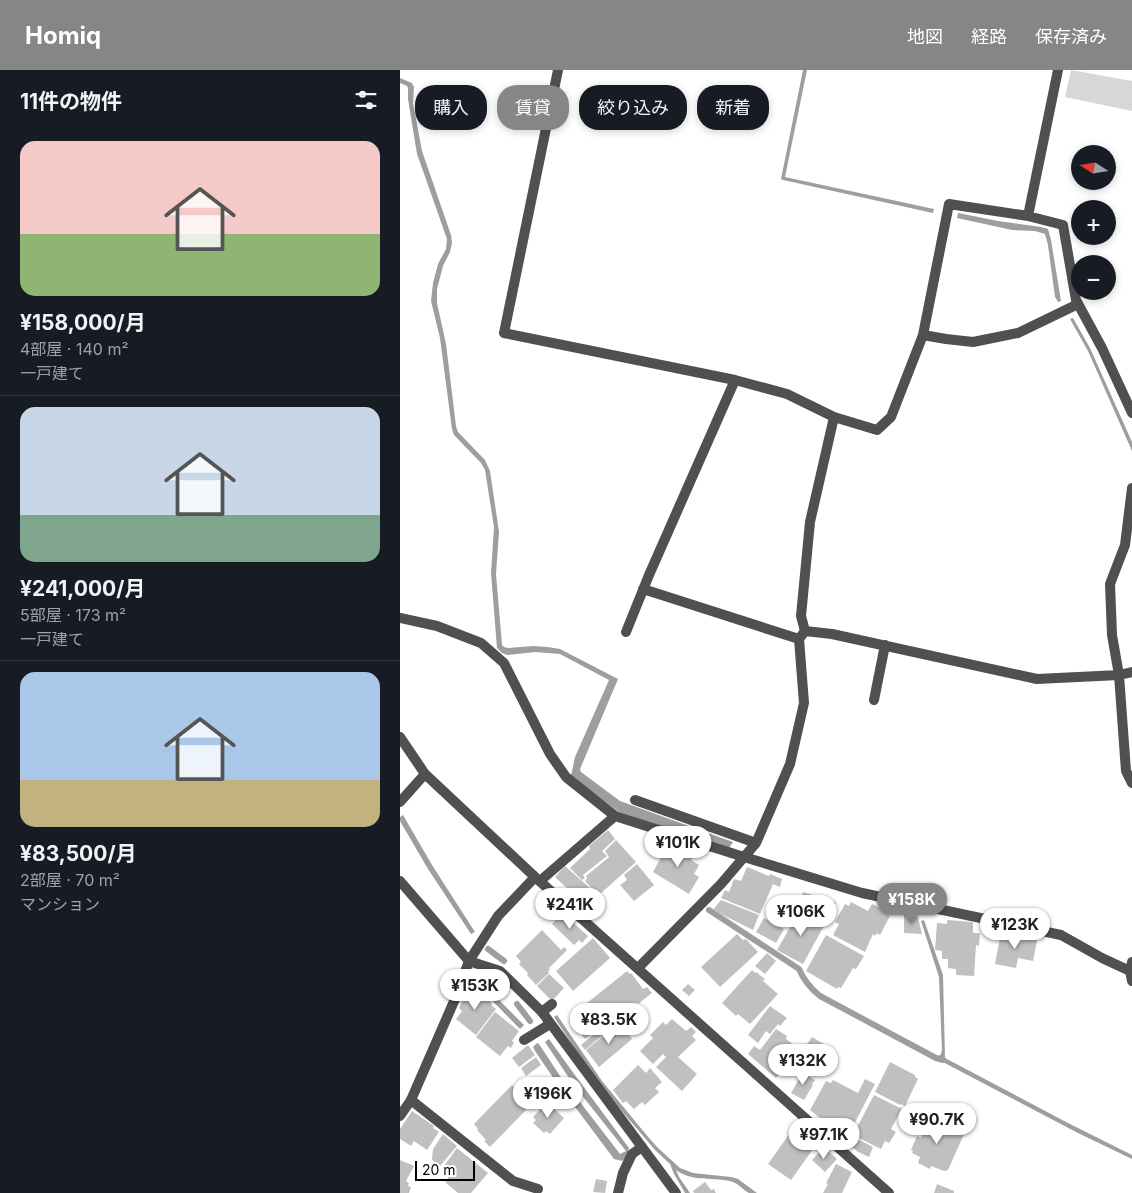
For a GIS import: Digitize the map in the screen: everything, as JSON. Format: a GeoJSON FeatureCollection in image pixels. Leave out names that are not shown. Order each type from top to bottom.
{"type":"FeatureCollection","features":[{"type":"Feature","properties":{"kind":"street"},"geometry":{"type":"LineString","coordinates":[[558,70],[504,333],[735,380],[787,394],[834,417],[877,430],[891,417],[923,335],[949,204],[1028,216],[1063,225],[1076,300],[1102,348],[1132,413]]}},
{"type":"Feature","properties":{"kind":"street"},"geometry":{"type":"LineString","coordinates":[[1028,216],[1058,70]]}},
{"type":"Feature","properties":{"kind":"street"},"geometry":{"type":"LineString","coordinates":[[923,335],[973,342],[1009,335],[1018,333],[1078,304]]}},
{"type":"Feature","properties":{"kind":"street"},"geometry":{"type":"LineString","coordinates":[[626,632],[735,380]]}},
{"type":"Feature","properties":{"kind":"street"},"geometry":{"type":"LineString","coordinates":[[638,968],[721,884],[756,843],[790,764],[804,703],[801,616],[810,522],[834,417]]}},
{"type":"Feature","properties":{"kind":"street"},"geometry":{"type":"LineString","coordinates":[[1132,488],[1125,545],[1110,584],[1112,635],[1119,675],[1126,771],[1132,783]]}},
{"type":"Feature","properties":{"kind":"street"},"geometry":{"type":"LineString","coordinates":[[643,589],[802,635],[832,634],[1037,679],[1119,675],[1132,672]]}},
{"type":"Feature","properties":{"kind":"street"},"geometry":{"type":"LineString","coordinates":[[400,618],[437,626],[481,643],[504,663],[550,754],[566,777],[615,816],[862,893],[1060,934],[1102,958],[1131,971]]}},
{"type":"Feature","properties":{"kind":"street"},"geometry":{"type":"LineString","coordinates":[[874,700],[885,645]]}},
{"type":"Feature","properties":{"kind":"street"},"geometry":{"type":"LineString","coordinates":[[400,737],[425,774],[538,879],[889,1193]]}},
{"type":"Feature","properties":{"kind":"street"},"geometry":{"type":"LineString","coordinates":[[400,802],[425,774]]}},
{"type":"Feature","properties":{"kind":"street"},"geometry":{"type":"LineString","coordinates":[[636,800],[756,843]]}},
{"type":"Feature","properties":{"kind":"street"},"geometry":{"type":"LineString","coordinates":[[400,1116],[411,1100],[469,961],[498,916],[538,879],[615,816]]}},
{"type":"Feature","properties":{"kind":"street"},"geometry":{"type":"LineString","coordinates":[[400,881],[469,961],[500,971],[542,1012],[676,1193]]}},
{"type":"Feature","properties":{"kind":"street"},"geometry":{"type":"LineString","coordinates":[[542,1012],[552,1004]]}},
{"type":"Feature","properties":{"kind":"street"},"geometry":{"type":"LineString","coordinates":[[524,1040],[550,1024]]}},
{"type":"Feature","properties":{"kind":"street"},"geometry":{"type":"LineString","coordinates":[[411,1100],[513,1182],[538,1189]]}},
{"type":"Feature","properties":{"kind":"street"},"geometry":{"type":"LineString","coordinates":[[618,1193],[623,1173],[632,1154],[642,1147]]}},
{"type":"Feature","properties":{"kind":"shaded area"},"geometry":{"type":"Polygon","coordinates":[[[803,70],[807,70],[785,177],[934,209],[933,213],[781,179],[803,70]]]}},
{"type":"Feature","properties":{"kind":"shaded area"},"geometry":{"type":"Polygon","coordinates":[[[1071,70],[1132,81],[1132,111],[1065,97],[1071,70]]]}},
{"type":"Feature","properties":{"kind":"shaded area"},"geometry":{"type":"Polygon","coordinates":[[[400,78],[412,83],[414,87],[415,130],[418,130],[422,151],[451,235],[450,252],[443,266],[437,289],[437,303],[446,344],[456,426],[458,432],[485,460],[490,471],[499,532],[496,574],[502,645],[508,648],[533,646],[560,649],[618,679],[580,769],[581,772],[620,801],[733,842],[729,848],[619,812],[571,776],[575,757],[609,680],[560,654],[535,652],[507,655],[497,648],[491,573],[494,527],[485,470],[481,463],[454,435],[452,429],[440,338],[431,301],[433,283],[438,264],[446,249],[447,239],[417,154],[408,88],[400,83],[400,78]]]}},
{"type":"Feature","properties":{"kind":"shaded area"},"geometry":{"type":"Polygon","coordinates":[[[958,213],[1048,229],[1061,301],[1058,302],[1055,297],[1045,234],[1035,231],[1012,230],[957,218],[958,213]]]}},
{"type":"Feature","properties":{"kind":"shaded area"},"geometry":{"type":"Polygon","coordinates":[[[1073,318],[1090,348],[1132,442],[1132,451],[1088,351],[1070,319],[1073,318]]]}},
{"type":"Feature","properties":{"kind":"shaded area"},"geometry":{"type":"Polygon","coordinates":[[[403,815],[432,865],[475,932],[471,934],[428,869],[400,821],[400,817],[403,815]]]}},
{"type":"Feature","properties":{"kind":"shaded area"},"geometry":{"type":"Polygon","coordinates":[[[924,920],[943,975],[945,1058],[1132,1155],[1132,1159],[1078,1133],[939,1060],[938,1057],[942,1050],[939,977],[921,921],[924,920]]]}},
{"type":"Feature","properties":{"kind":"shaded area"},"geometry":{"type":"Polygon","coordinates":[[[478,979],[524,1025],[520,1029],[475,983],[478,979]]]}},
{"type":"Feature","properties":{"kind":"shaded area"},"geometry":{"type":"Polygon","coordinates":[[[557,1015],[602,1081],[649,1138],[680,1168],[693,1173],[738,1179],[757,1193],[749,1193],[737,1184],[726,1180],[690,1177],[676,1170],[690,1193],[685,1193],[670,1164],[655,1150],[598,1083],[554,1017],[557,1015]]]}},
{"type":"Feature","properties":{"kind":"shaded area"},"geometry":{"type":"Polygon","coordinates":[[[549,1039],[629,1148],[626,1158],[622,1161],[614,1159],[535,1051],[533,1047],[537,1043],[620,1154],[626,1151],[573,1084],[545,1042],[549,1039]]]}},
{"type":"Feature","properties":{"kind":"building"},"geometry":{"type":"Polygon","coordinates":[[[608,830],[615,839],[602,851],[607,856],[583,875],[585,878],[582,880],[570,868],[590,849],[589,846],[608,830]]]}},
{"type":"Feature","properties":{"kind":"building"},"geometry":{"type":"Polygon","coordinates":[[[616,840],[636,862],[600,894],[597,894],[585,881],[586,876],[609,857],[605,851],[616,840]]]}},
{"type":"Feature","properties":{"kind":"building"},"geometry":{"type":"Polygon","coordinates":[[[670,841],[694,855],[691,860],[699,865],[694,874],[699,877],[689,894],[653,872],[670,841]]]}},
{"type":"Feature","properties":{"kind":"building"},"geometry":{"type":"Polygon","coordinates":[[[637,864],[654,885],[634,901],[620,885],[627,880],[624,875],[637,864]]]}},
{"type":"Feature","properties":{"kind":"building"},"geometry":{"type":"Polygon","coordinates":[[[565,866],[590,888],[579,899],[555,877],[565,866]]]}},
{"type":"Feature","properties":{"kind":"building"},"geometry":{"type":"Polygon","coordinates":[[[747,867],[782,879],[780,887],[773,884],[760,914],[721,898],[725,890],[729,892],[734,879],[741,881],[747,867]]]}},
{"type":"Feature","properties":{"kind":"building"},"geometry":{"type":"Polygon","coordinates":[[[803,892],[836,902],[832,914],[799,906],[803,892]]]}},
{"type":"Feature","properties":{"kind":"building"},"geometry":{"type":"Polygon","coordinates":[[[721,900],[759,915],[753,930],[713,910],[721,900]]]}},
{"type":"Feature","properties":{"kind":"building"},"geometry":{"type":"Polygon","coordinates":[[[851,902],[868,911],[872,904],[884,910],[886,908],[890,910],[887,914],[890,916],[880,935],[877,933],[875,936],[873,934],[865,952],[833,935],[839,924],[835,922],[845,904],[849,906],[851,902]]]}},
{"type":"Feature","properties":{"kind":"building"},"geometry":{"type":"Polygon","coordinates":[[[800,910],[825,924],[803,964],[777,950],[800,910]]]}},
{"type":"Feature","properties":{"kind":"building"},"geometry":{"type":"Polygon","coordinates":[[[562,913],[588,936],[582,943],[579,940],[574,945],[552,924],[562,913]]]}},
{"type":"Feature","properties":{"kind":"building"},"geometry":{"type":"Polygon","coordinates":[[[904,914],[918,917],[922,934],[904,933],[904,914]]]}},
{"type":"Feature","properties":{"kind":"building"},"geometry":{"type":"Polygon","coordinates":[[[764,918],[784,929],[776,943],[756,932],[764,918]]]}},
{"type":"Feature","properties":{"kind":"building"},"geometry":{"type":"Polygon","coordinates":[[[947,920],[973,922],[973,933],[980,933],[979,946],[976,945],[974,976],[956,975],[956,969],[948,968],[948,959],[942,959],[942,951],[935,950],[937,923],[947,924],[947,920]]]}},
{"type":"Feature","properties":{"kind":"building"},"geometry":{"type":"Polygon","coordinates":[[[542,930],[561,950],[564,947],[567,950],[549,968],[549,973],[536,985],[519,964],[521,962],[516,956],[542,930]]]}},
{"type":"Feature","properties":{"kind":"building"},"geometry":{"type":"Polygon","coordinates":[[[1001,932],[1037,940],[1033,961],[1018,958],[1016,968],[995,964],[1001,932]]]}},
{"type":"Feature","properties":{"kind":"building"},"geometry":{"type":"Polygon","coordinates":[[[737,934],[743,940],[746,939],[758,952],[720,987],[701,967],[737,934]]]}},
{"type":"Feature","properties":{"kind":"building"},"geometry":{"type":"Polygon","coordinates":[[[826,935],[864,956],[856,969],[853,968],[841,988],[838,987],[837,989],[806,971],[826,935]]]}},
{"type":"Feature","properties":{"kind":"building"},"geometry":{"type":"Polygon","coordinates":[[[593,938],[610,958],[573,991],[556,971],[593,938]]]}},
{"type":"Feature","properties":{"kind":"building"},"geometry":{"type":"Polygon","coordinates":[[[767,953],[776,961],[765,974],[755,966],[767,953]]]}},
{"type":"Feature","properties":{"kind":"building"},"geometry":{"type":"Polygon","coordinates":[[[752,970],[765,979],[763,981],[778,994],[750,1024],[738,1014],[736,1016],[722,1003],[752,970]]]}},
{"type":"Feature","properties":{"kind":"building"},"geometry":{"type":"Polygon","coordinates":[[[627,971],[631,973],[643,989],[647,987],[652,993],[638,1004],[640,1007],[635,1012],[632,1008],[623,1017],[625,1019],[620,1023],[619,1021],[585,1050],[581,1045],[620,1012],[594,1032],[577,1011],[627,971]]]}},
{"type":"Feature","properties":{"kind":"building"},"geometry":{"type":"Polygon","coordinates":[[[549,974],[564,988],[552,1001],[537,986],[549,974]]]}},
{"type":"Feature","properties":{"kind":"building"},"geometry":{"type":"Polygon","coordinates":[[[493,976],[506,988],[499,996],[485,984],[493,976]]]}},
{"type":"Feature","properties":{"kind":"building"},"geometry":{"type":"Polygon","coordinates":[[[688,984],[695,990],[689,996],[682,990],[688,984]]]}},
{"type":"Feature","properties":{"kind":"building"},"geometry":{"type":"Polygon","coordinates":[[[470,986],[492,1003],[491,1005],[496,1009],[476,1035],[456,1019],[462,1011],[459,1008],[470,986]]]}},
{"type":"Feature","properties":{"kind":"building"},"geometry":{"type":"Polygon","coordinates":[[[770,1006],[787,1018],[780,1026],[778,1024],[770,1034],[766,1031],[758,1043],[748,1035],[770,1006]]]}},
{"type":"Feature","properties":{"kind":"building"},"geometry":{"type":"Polygon","coordinates":[[[495,1012],[519,1031],[512,1041],[514,1043],[511,1048],[508,1046],[500,1056],[476,1037],[495,1012]]]}},
{"type":"Feature","properties":{"kind":"building"},"geometry":{"type":"Polygon","coordinates":[[[582,1019],[593,1033],[585,1039],[574,1025],[582,1019]]]}},
{"type":"Feature","properties":{"kind":"building"},"geometry":{"type":"Polygon","coordinates":[[[672,1019],[686,1031],[691,1027],[696,1032],[692,1036],[696,1040],[678,1057],[697,1074],[682,1091],[656,1067],[666,1057],[663,1054],[653,1064],[640,1051],[653,1038],[650,1035],[663,1022],[666,1025],[672,1019]]]}},
{"type":"Feature","properties":{"kind":"building"},"geometry":{"type":"Polygon","coordinates":[[[619,1023],[632,1039],[599,1067],[586,1050],[619,1023]]]}},
{"type":"Feature","properties":{"kind":"building"},"geometry":{"type":"Polygon","coordinates":[[[776,1029],[787,1036],[786,1039],[798,1048],[790,1059],[791,1061],[776,1078],[748,1054],[754,1046],[760,1050],[776,1029]]]}},
{"type":"Feature","properties":{"kind":"building"},"geometry":{"type":"Polygon","coordinates":[[[812,1037],[832,1049],[815,1077],[797,1066],[804,1055],[801,1052],[812,1037]]]}},
{"type":"Feature","properties":{"kind":"building"},"geometry":{"type":"Polygon","coordinates":[[[528,1045],[535,1055],[519,1067],[512,1058],[528,1045]]]}},
{"type":"Feature","properties":{"kind":"building"},"geometry":{"type":"Polygon","coordinates":[[[536,1057],[541,1065],[526,1076],[521,1068],[536,1057]]]}},
{"type":"Feature","properties":{"kind":"building"},"geometry":{"type":"Polygon","coordinates":[[[890,1062],[915,1075],[918,1079],[905,1106],[875,1092],[890,1062]]]}},
{"type":"Feature","properties":{"kind":"building"},"geometry":{"type":"Polygon","coordinates":[[[638,1065],[646,1073],[650,1068],[662,1082],[655,1088],[659,1092],[645,1105],[642,1102],[634,1109],[626,1101],[623,1103],[613,1090],[638,1065]]]}},
{"type":"Feature","properties":{"kind":"building"},"geometry":{"type":"Polygon","coordinates":[[[803,1072],[815,1080],[804,1100],[791,1093],[803,1072]]]}},
{"type":"Feature","properties":{"kind":"building"},"geometry":{"type":"Polygon","coordinates":[[[865,1079],[875,1084],[850,1132],[839,1127],[838,1132],[810,1110],[826,1081],[831,1083],[833,1080],[858,1093],[865,1079]]]}},
{"type":"Feature","properties":{"kind":"building"},"geometry":{"type":"Polygon","coordinates":[[[512,1085],[532,1104],[490,1147],[474,1124],[512,1085]]]}},
{"type":"Feature","properties":{"kind":"building"},"geometry":{"type":"Polygon","coordinates":[[[874,1095],[902,1109],[891,1129],[896,1132],[889,1143],[885,1141],[881,1149],[853,1135],[874,1095]]]}},
{"type":"Feature","properties":{"kind":"building"},"geometry":{"type":"Polygon","coordinates":[[[547,1102],[564,1118],[550,1134],[546,1131],[544,1133],[533,1123],[536,1120],[533,1117],[547,1102]]]}},
{"type":"Feature","properties":{"kind":"building"},"geometry":{"type":"Polygon","coordinates":[[[412,1111],[434,1126],[433,1128],[439,1132],[427,1150],[414,1141],[411,1146],[400,1139],[400,1129],[412,1111]]]}},
{"type":"Feature","properties":{"kind":"building"},"geometry":{"type":"Polygon","coordinates":[[[926,1117],[965,1132],[948,1170],[944,1171],[931,1166],[930,1169],[918,1163],[920,1157],[912,1153],[913,1151],[911,1150],[917,1136],[921,1138],[924,1130],[921,1129],[926,1117]]]}},
{"type":"Feature","properties":{"kind":"building"},"geometry":{"type":"Polygon","coordinates":[[[795,1126],[818,1142],[791,1180],[768,1164],[795,1126]]]}},
{"type":"Feature","properties":{"kind":"building"},"geometry":{"type":"Polygon","coordinates":[[[443,1134],[457,1146],[440,1166],[432,1160],[433,1149],[443,1134]]]}},
{"type":"Feature","properties":{"kind":"building"},"geometry":{"type":"Polygon","coordinates":[[[852,1136],[873,1147],[869,1157],[858,1152],[849,1144],[852,1136]]]}},
{"type":"Feature","properties":{"kind":"building"},"geometry":{"type":"Polygon","coordinates":[[[824,1147],[837,1159],[825,1172],[812,1160],[824,1147]]]}},
{"type":"Feature","properties":{"kind":"building"},"geometry":{"type":"Polygon","coordinates":[[[457,1148],[488,1173],[471,1193],[458,1193],[445,1182],[452,1173],[444,1166],[457,1148]]]}},
{"type":"Feature","properties":{"kind":"building"},"geometry":{"type":"Polygon","coordinates":[[[400,1160],[414,1166],[406,1181],[409,1183],[408,1186],[411,1187],[409,1193],[400,1193],[400,1160]]]}},
{"type":"Feature","properties":{"kind":"building"},"geometry":{"type":"Polygon","coordinates":[[[836,1164],[852,1172],[842,1193],[823,1193],[828,1184],[826,1183],[836,1164]]]}},
{"type":"Feature","properties":{"kind":"building"},"geometry":{"type":"Polygon","coordinates":[[[596,1179],[607,1181],[605,1193],[593,1192],[596,1179]]]}},
{"type":"Feature","properties":{"kind":"building"},"geometry":{"type":"Polygon","coordinates":[[[705,1182],[716,1193],[694,1193],[693,1191],[705,1182]]]}},
{"type":"Feature","properties":{"kind":"building"},"geometry":{"type":"Polygon","coordinates":[[[937,1184],[954,1191],[954,1193],[934,1193],[937,1184]]]}},
{"type":"Feature","properties":{"kind":"waterway"},"geometry":{"type":"LineString","coordinates":[[709,910],[799,969],[808,984],[820,996],[943,1060]]}},
{"type":"Feature","properties":{"kind":"waterway"},"geometry":{"type":"LineString","coordinates":[[488,949],[504,961]]}},
{"type":"Feature","properties":{"kind":"waterway"},"geometry":{"type":"LineString","coordinates":[[517,1004],[530,1021]]}}]}
